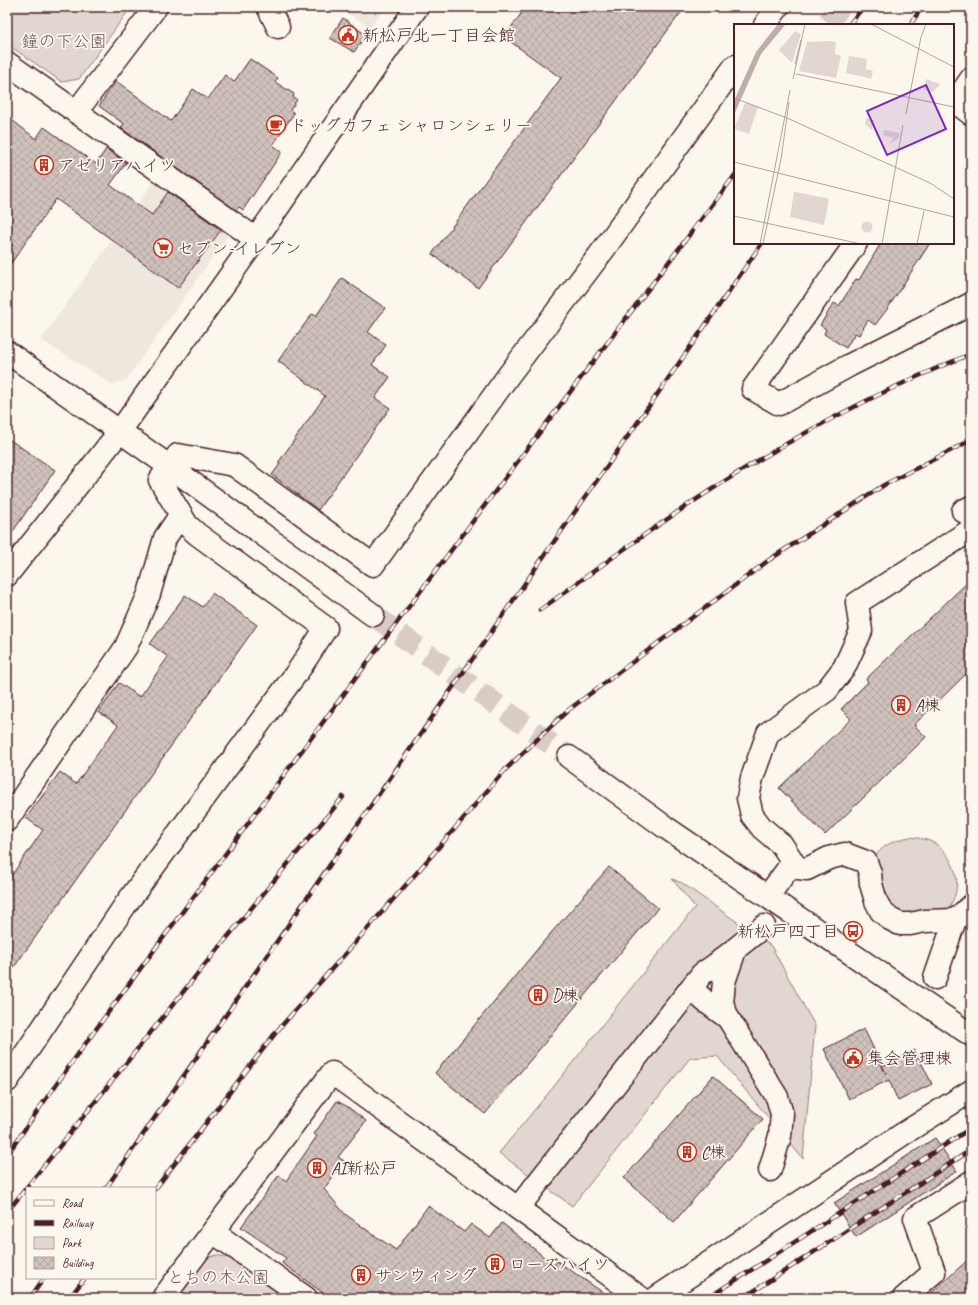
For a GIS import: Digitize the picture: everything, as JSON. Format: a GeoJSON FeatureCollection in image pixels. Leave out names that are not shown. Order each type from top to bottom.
{"type":"FeatureCollection","features":[{"type":"Feature","properties":{"kind":"street"},"geometry":{"type":"LineString","coordinates":[[76,112],[156,7]]}},
{"type":"Feature","properties":{"kind":"street"},"geometry":{"type":"LineString","coordinates":[[268,7],[278,27]]}},
{"type":"Feature","properties":{"kind":"street"},"geometry":{"type":"LineString","coordinates":[[7,575],[120,431],[256,239],[417,7]]}},
{"type":"Feature","properties":{"kind":"street"},"geometry":{"type":"LineString","coordinates":[[766,24],[778,7]]}},
{"type":"Feature","properties":{"kind":"street"},"geometry":{"type":"LineString","coordinates":[[7,63],[256,239]]}},
{"type":"Feature","properties":{"kind":"street"},"geometry":{"type":"LineString","coordinates":[[7,1080],[126,904],[298,671],[326,628],[197,534],[187,525],[160,480],[169,467],[178,455],[234,465],[373,565],[508,376],[604,249],[734,67]]}},
{"type":"Feature","properties":{"kind":"street"},"geometry":{"type":"LineString","coordinates":[[958,105],[971,79]]}},
{"type":"Feature","properties":{"kind":"street"},"geometry":{"type":"LineString","coordinates":[[855,244],[753,389],[779,404],[850,365],[971,304]]}},
{"type":"Feature","properties":{"kind":"street"},"geometry":{"type":"LineString","coordinates":[[7,352],[120,431],[373,615]]}},
{"type":"Feature","properties":{"kind":"street"},"geometry":{"type":"LineString","coordinates":[[971,507],[963,511],[971,516]]}},
{"type":"Feature","properties":{"kind":"street"},"geometry":{"type":"LineString","coordinates":[[7,820],[126,647],[149,594],[166,538],[181,514]]}},
{"type":"Feature","properties":{"kind":"street"},"geometry":{"type":"LineString","coordinates":[[768,896],[792,862],[782,845],[762,828],[752,815],[748,798],[752,778],[768,733],[827,690],[844,668],[861,631],[857,603],[971,530]]}},
{"type":"Feature","properties":{"kind":"street"},"geometry":{"type":"LineString","coordinates":[[569,757],[665,827],[971,1035]]}},
{"type":"Feature","properties":{"kind":"street"},"geometry":{"type":"LineString","coordinates":[[789,867],[807,869],[829,858],[846,854],[866,862],[870,873],[871,884],[880,911],[890,919],[900,924],[955,920]]}},
{"type":"Feature","properties":{"kind":"street"},"geometry":{"type":"LineString","coordinates":[[935,978],[955,920],[971,906]]}},
{"type":"Feature","properties":{"kind":"street"},"geometry":{"type":"LineString","coordinates":[[518,1208],[702,974],[764,926]]}},
{"type":"Feature","properties":{"kind":"street"},"geometry":{"type":"LineString","coordinates":[[734,950],[724,982],[722,1003],[728,1018],[777,1098],[782,1114],[780,1136],[770,1170]]}},
{"type":"Feature","properties":{"kind":"street"},"geometry":{"type":"LineString","coordinates":[[691,988],[705,1001],[728,1018]]}},
{"type":"Feature","properties":{"kind":"street"},"geometry":{"type":"LineString","coordinates":[[162,1298],[332,1073],[641,1298]]}},
{"type":"Feature","properties":{"kind":"street"},"geometry":{"type":"LineString","coordinates":[[656,1298],[903,1134],[971,1091]]}},
{"type":"Feature","properties":{"kind":"street"},"geometry":{"type":"LineString","coordinates":[[904,1298],[934,1272],[915,1218],[971,1182]]}},
{"type":"Feature","properties":{"kind":"street"},"geometry":{"type":"LineString","coordinates":[[212,1232],[306,1298]]}},
{"type":"Feature","properties":{"kind":"shaded area"},"geometry":{"type":"Polygon","coordinates":[[[338,7],[385,7],[370,28],[338,7]]]}},
{"type":"Feature","properties":{"kind":"shaded area"},"geometry":{"type":"Polygon","coordinates":[[[153,182],[229,234],[126,380],[112,384],[41,340],[153,182]]]}},
{"type":"Feature","properties":{"kind":"green space","name":"鐘の下公園"},"geometry":{"type":"Polygon","coordinates":[[[7,7],[131,7],[79,79],[62,82],[7,44],[7,7]]]}},
{"type":"Feature","properties":{"kind":"green space"},"geometry":{"type":"Polygon","coordinates":[[[909,837],[928,840],[944,851],[953,865],[957,881],[955,897],[947,912],[906,929],[867,874],[874,859],[882,849],[893,842],[909,837]]]}},
{"type":"Feature","properties":{"kind":"green space"},"geometry":{"type":"Polygon","coordinates":[[[672,879],[682,883],[771,946],[815,1026],[803,1159],[717,1056],[690,1058],[572,1206],[499,1153],[555,1085],[695,907],[672,879]]]}},
{"type":"Feature","properties":{"kind":"green space","name":"とちの木公園"},"geometry":{"type":"Polygon","coordinates":[[[216,1255],[233,1259],[289,1298],[176,1298],[204,1260],[216,1255]]]}},
{"type":"Feature","properties":{"kind":"green space"},"geometry":{"type":"Polygon","coordinates":[[[934,1278],[945,1298],[912,1298],[934,1278]]]}},
{"type":"Feature","properties":{"kind":"building"},"geometry":{"type":"Polygon","coordinates":[[[526,7],[685,7],[478,288],[432,254],[561,78],[504,37],[526,7]]]}},
{"type":"Feature","properties":{"kind":"building","name":"新松戸北一丁目会館"},"geometry":{"type":"Polygon","coordinates":[[[343,18],[366,35],[354,52],[330,38],[343,18]]]}},
{"type":"Feature","properties":{"kind":"building"},"geometry":{"type":"Polygon","coordinates":[[[250,59],[278,78],[275,82],[294,94],[293,97],[297,100],[290,110],[294,113],[273,145],[282,152],[243,210],[239,207],[236,210],[121,128],[124,124],[99,106],[116,81],[171,121],[193,89],[208,99],[225,75],[234,82],[250,59]]]}},
{"type":"Feature","properties":{"kind":"building"},"geometry":{"type":"Polygon","coordinates":[[[7,116],[36,139],[44,127],[96,164],[106,149],[126,163],[110,185],[152,215],[168,192],[221,230],[178,288],[56,199],[7,269],[7,116]]]}},
{"type":"Feature","properties":{"kind":"building"},"geometry":{"type":"Polygon","coordinates":[[[880,244],[929,244],[888,308],[875,325],[868,320],[859,335],[855,333],[846,348],[824,334],[826,329],[820,325],[834,303],[839,306],[856,279],[859,280],[880,244]]]}},
{"type":"Feature","properties":{"kind":"building"},"geometry":{"type":"Polygon","coordinates":[[[342,278],[385,308],[368,332],[386,345],[372,365],[390,377],[375,398],[390,408],[318,510],[272,475],[280,464],[278,463],[325,396],[278,361],[312,314],[316,316],[342,278]]]}},
{"type":"Feature","properties":{"kind":"building"},"geometry":{"type":"Polygon","coordinates":[[[7,438],[55,470],[7,540],[7,438]]]}},
{"type":"Feature","properties":{"kind":"building","name":"A棟"},"geometry":{"type":"Polygon","coordinates":[[[971,579],[971,669],[914,725],[926,737],[825,835],[779,788],[851,719],[841,709],[868,682],[866,679],[971,579]]]}},
{"type":"Feature","properties":{"kind":"building"},"geometry":{"type":"Polygon","coordinates":[[[212,593],[257,625],[7,977],[7,882],[43,830],[26,818],[60,772],[76,784],[118,725],[99,712],[119,683],[140,697],[168,657],[150,644],[185,595],[203,607],[212,593]]]}},
{"type":"Feature","properties":{"kind":"building","name":"D棟"},"geometry":{"type":"Polygon","coordinates":[[[609,867],[658,908],[485,1114],[435,1073],[544,941],[609,867]]]}},
{"type":"Feature","properties":{"kind":"building","name":"集会管理棟"},"geometry":{"type":"Polygon","coordinates":[[[864,1029],[882,1066],[915,1050],[932,1084],[898,1101],[889,1080],[849,1099],[824,1049],[864,1029]]]}},
{"type":"Feature","properties":{"kind":"building","name":"C棟"},"geometry":{"type":"Polygon","coordinates":[[[713,1076],[763,1119],[674,1222],[624,1178],[713,1076]]]}},
{"type":"Feature","properties":{"kind":"building"},"geometry":{"type":"Polygon","coordinates":[[[337,1101],[348,1107],[366,1121],[338,1157],[344,1161],[324,1189],[345,1214],[371,1233],[396,1250],[428,1206],[464,1232],[471,1224],[490,1238],[502,1223],[554,1265],[557,1261],[611,1298],[330,1298],[282,1263],[286,1258],[241,1227],[279,1175],[286,1181],[317,1136],[314,1134],[337,1101]]]}},
{"type":"Feature","properties":{"kind":"building"},"geometry":{"type":"Polygon","coordinates":[[[935,1138],[957,1171],[856,1237],[834,1203],[935,1138]]]}},
{"type":"Feature","properties":{"kind":"building"},"geometry":{"type":"Polygon","coordinates":[[[971,1257],[971,1298],[926,1298],[971,1257]]]}},
{"type":"Feature","properties":{"kind":"tunnel"},"geometry":{"type":"LineString","coordinates":[[826,7],[849,24]]}},
{"type":"Feature","properties":{"kind":"tunnel"},"geometry":{"type":"LineString","coordinates":[[373,615],[569,757]]}},
{"type":"Feature","properties":{"kind":"railway"},"geometry":{"type":"LineString","coordinates":[[850,24],[863,7]]}},
{"type":"Feature","properties":{"kind":"railway"},"geometry":{"type":"LineString","coordinates":[[911,24],[922,7]]}},
{"type":"Feature","properties":{"kind":"railway"},"geometry":{"type":"LineString","coordinates":[[7,1155],[101,1022],[439,566],[734,176]]}},
{"type":"Feature","properties":{"kind":"railway"},"geometry":{"type":"LineString","coordinates":[[107,1187],[761,244]]}},
{"type":"Feature","properties":{"kind":"railway"},"geometry":{"type":"LineString","coordinates":[[540,610],[666,520],[776,450],[853,408],[971,354]]}},
{"type":"Feature","properties":{"kind":"railway"},"geometry":{"type":"LineString","coordinates":[[156,1188],[277,1031],[505,770],[567,711],[769,560],[884,485],[971,440]]}},
{"type":"Feature","properties":{"kind":"railway"},"geometry":{"type":"LineString","coordinates":[[27,1187],[207,962],[343,797]]}},
{"type":"Feature","properties":{"kind":"railway"},"geometry":{"type":"LineString","coordinates":[[708,1298],[971,1128]]}},
{"type":"Feature","properties":{"kind":"railway"},"geometry":{"type":"LineString","coordinates":[[743,1298],[971,1150]]}},
{"type":"Feature","properties":{"kind":"railway"},"geometry":{"type":"LineString","coordinates":[[7,1212],[26,1188]]}},
{"type":"Feature","properties":{"kind":"railway"},"geometry":{"type":"LineString","coordinates":[[30,1298],[43,1279]]}},
{"type":"Feature","properties":{"kind":"railway"},"geometry":{"type":"LineString","coordinates":[[69,1298],[84,1279]]}},
{"type":"Feature","properties":{"kind":"place","name":"新松戸北一丁目会館"},"geometry":{"type":"Point","coordinates":[348,35]}},
{"type":"Feature","properties":{"kind":"place","name":"ドッグカフェ シャロンシェリー"},"geometry":{"type":"Point","coordinates":[276,125]}},
{"type":"Feature","properties":{"kind":"place","name":"アゼリアハイツ"},"geometry":{"type":"Point","coordinates":[44,165]}},
{"type":"Feature","properties":{"kind":"place","name":"セブン-イレブン"},"geometry":{"type":"Point","coordinates":[163,248]}},
{"type":"Feature","properties":{"kind":"place","name":"A棟"},"geometry":{"type":"Point","coordinates":[901,705]}},
{"type":"Feature","properties":{"kind":"place","name":"新松戸四丁目"},"geometry":{"type":"Point","coordinates":[853,931]}},
{"type":"Feature","properties":{"kind":"place","name":"D棟"},"geometry":{"type":"Point","coordinates":[538,995]}},
{"type":"Feature","properties":{"kind":"place","name":"集会管理棟"},"geometry":{"type":"Point","coordinates":[853,1058]}},
{"type":"Feature","properties":{"kind":"place","name":"C棟"},"geometry":{"type":"Point","coordinates":[687,1152]}},
{"type":"Feature","properties":{"kind":"place","name":"AI新松戸"},"geometry":{"type":"Point","coordinates":[317,1168]}},
{"type":"Feature","properties":{"kind":"place","name":"ローズハイツ"},"geometry":{"type":"Point","coordinates":[495,1264]}},
{"type":"Feature","properties":{"kind":"place","name":"サンウィング"},"geometry":{"type":"Point","coordinates":[361,1275]}}]}
